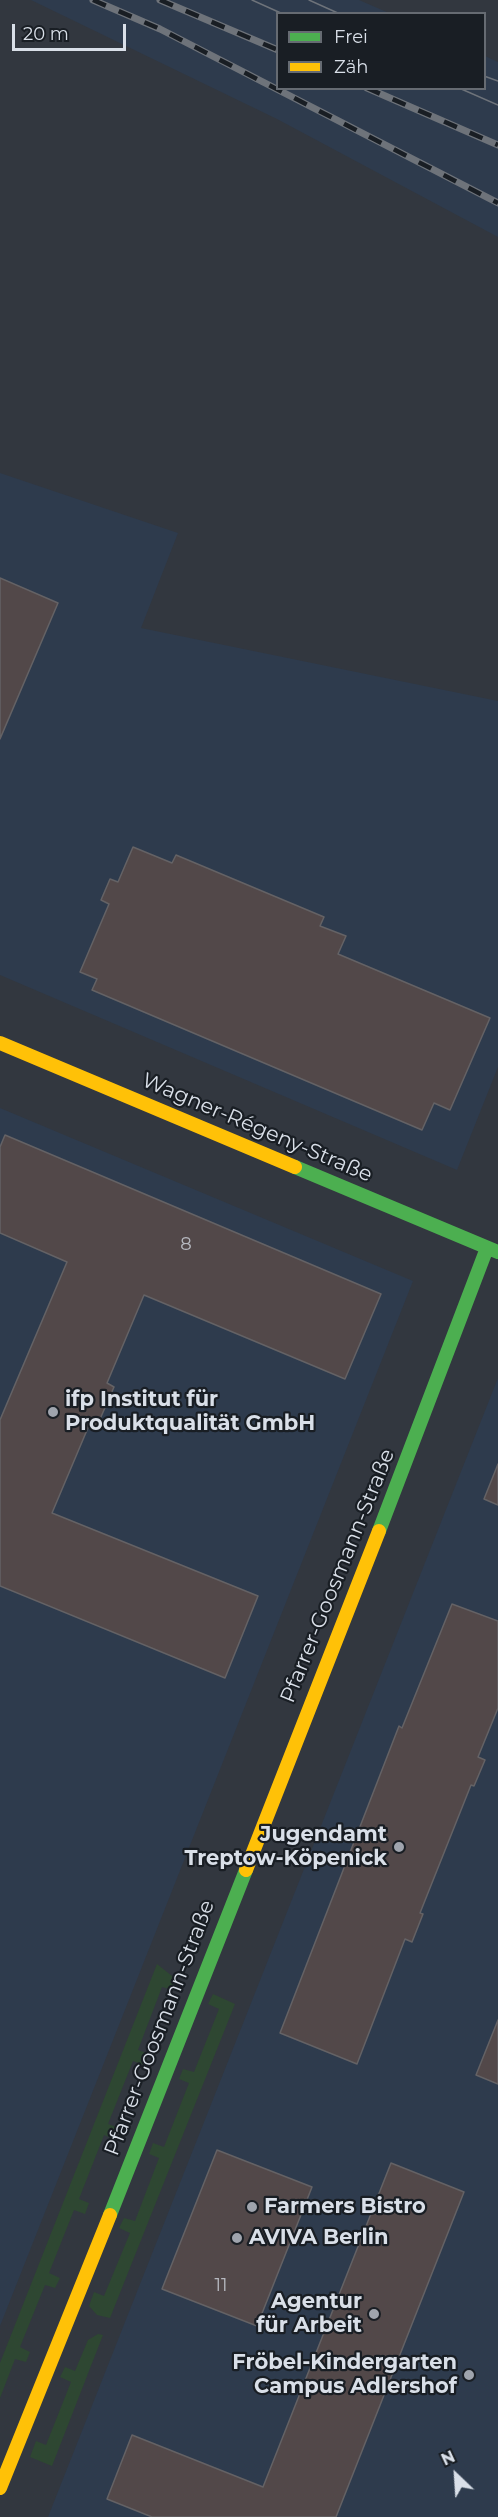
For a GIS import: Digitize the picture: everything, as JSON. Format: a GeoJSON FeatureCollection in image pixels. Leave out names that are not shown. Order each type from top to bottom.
{"type":"FeatureCollection","features":[{"type":"Feature","properties":{"kind":"street","name":"Wagner-Régeny-Straße"},"geometry":{"type":"LineString","coordinates":[[0,1043],[493,1250]]}},
{"type":"Feature","properties":{"kind":"street","name":"Pfarrer-Goosmann-Straße"},"geometry":{"type":"LineString","coordinates":[[0,2488],[403,1470],[493,1250]]}},
{"type":"Feature","properties":{"kind":"shaded area"},"geometry":{"type":"Polygon","coordinates":[[[31,0],[359,0],[387,12],[276,12],[276,90],[486,90],[486,56],[498,62],[498,237],[277,119],[31,0]]]}},
{"type":"Feature","properties":{"kind":"shaded area"},"geometry":{"type":"Polygon","coordinates":[[[0,473],[178,533],[141,628],[498,701],[498,1067],[457,1170],[0,975],[0,473]]]}},
{"type":"Feature","properties":{"kind":"shaded area","name":"ifp Institut für Produktqualität GmbH"},"geometry":{"type":"Polygon","coordinates":[[[0,1108],[413,1281],[0,2326],[0,1108]]]}},
{"type":"Feature","properties":{"kind":"shaded area"},"geometry":{"type":"Polygon","coordinates":[[[498,1378],[498,2517],[48,2517],[498,1378]]]}},
{"type":"Feature","properties":{"kind":"green space"},"geometry":{"type":"Polygon","coordinates":[[[157,1964],[177,1980],[173,1990],[162,1987],[138,2050],[149,2054],[144,2065],[133,2061],[108,2124],[119,2128],[114,2139],[104,2135],[79,2199],[89,2203],[85,2214],[74,2210],[49,2273],[60,2278],[55,2288],[45,2285],[20,2347],[30,2352],[26,2362],[15,2359],[0,2398],[0,2363],[157,1964]]]}},
{"type":"Feature","properties":{"kind":"green space"},"geometry":{"type":"Polygon","coordinates":[[[213,1994],[235,2004],[110,2318],[97,2315],[89,2306],[94,2292],[104,2296],[130,2233],[119,2228],[124,2218],[135,2221],[159,2158],[149,2154],[153,2143],[164,2147],[189,2083],[179,2079],[183,2069],[194,2072],[219,2009],[208,2004],[213,1994]]]}},
{"type":"Feature","properties":{"kind":"green space"},"geometry":{"type":"Polygon","coordinates":[[[98,2334],[103,2335],[52,2466],[30,2457],[36,2441],[46,2445],[71,2382],[60,2377],[65,2367],[75,2371],[88,2340],[98,2334]]]}},
{"type":"Feature","properties":{"kind":"building"},"geometry":{"type":"Polygon","coordinates":[[[0,578],[58,603],[0,739],[0,578]]]}},
{"type":"Feature","properties":{"kind":"building"},"geometry":{"type":"Polygon","coordinates":[[[133,847],[172,863],[176,855],[324,917],[320,926],[346,936],[338,954],[490,1018],[450,1110],[434,1103],[422,1130],[92,990],[97,979],[80,972],[109,904],[101,900],[110,879],[118,882],[133,847]]]}},
{"type":"Feature","properties":{"kind":"building","name":"ifp Institut für Produktqualität GmbH"},"geometry":{"type":"Polygon","coordinates":[[[5,1135],[381,1294],[345,1379],[144,1295],[107,1383],[114,1387],[97,1426],[90,1423],[52,1513],[258,1596],[225,1678],[0,1586],[0,1420],[67,1262],[0,1233],[0,1147],[5,1135]]]}},
{"type":"Feature","properties":{"kind":"building"},"geometry":{"type":"Polygon","coordinates":[[[498,1464],[498,1505],[484,1499],[498,1464]]]}},
{"type":"Feature","properties":{"kind":"building","name":"Jugendamt Treptow-Köpenick"},"geometry":{"type":"Polygon","coordinates":[[[452,1604],[498,1621],[498,1708],[478,1757],[485,1760],[474,1786],[471,1785],[420,1913],[423,1914],[412,1942],[405,1939],[357,2064],[280,2033],[399,1726],[402,1728],[452,1604]]]}},
{"type":"Feature","properties":{"kind":"building"},"geometry":{"type":"Polygon","coordinates":[[[498,2020],[498,2084],[476,2075],[498,2020]]]}},
{"type":"Feature","properties":{"kind":"building","name":"AVIVA Berlin"},"geometry":{"type":"Polygon","coordinates":[[[217,2150],[312,2187],[257,2326],[162,2289],[217,2150]]]}},
{"type":"Feature","properties":{"kind":"building","name":"Agentur für Arbeit"},"geometry":{"type":"Polygon","coordinates":[[[391,2163],[464,2192],[336,2517],[152,2517],[107,2499],[132,2435],[263,2487],[391,2163]]]}},
{"type":"Feature","properties":{"kind":"tram line"},"geometry":{"type":"LineString","coordinates":[[252,0],[279,12]]}},
{"type":"Feature","properties":{"kind":"tram line"},"geometry":{"type":"LineString","coordinates":[[309,0],[336,12]]}},
{"type":"Feature","properties":{"kind":"tram line"},"geometry":{"type":"LineString","coordinates":[[486,77],[498,81]]}},
{"type":"Feature","properties":{"kind":"tram line"},"geometry":{"type":"LineString","coordinates":[[464,90],[498,105]]}},
{"type":"Feature","properties":{"kind":"railway"},"geometry":{"type":"LineString","coordinates":[[93,0],[160,29],[276,89]]}},
{"type":"Feature","properties":{"kind":"railway"},"geometry":{"type":"LineString","coordinates":[[160,0],[276,49]]}},
{"type":"Feature","properties":{"kind":"railway"},"geometry":{"type":"LineString","coordinates":[[278,90],[498,203]]}},
{"type":"Feature","properties":{"kind":"railway"},"geometry":{"type":"LineString","coordinates":[[372,90],[498,145]]}},
{"type":"Feature","properties":{"kind":"traffic: fast"},"geometry":{"type":"LineString","coordinates":[[295,1167],[498,1252]]}},
{"type":"Feature","properties":{"kind":"traffic: fast"},"geometry":{"type":"LineString","coordinates":[[379,1531],[487,1248]]}},
{"type":"Feature","properties":{"kind":"traffic: fast"},"geometry":{"type":"LineString","coordinates":[[110,2215],[246,1870]]}},
{"type":"Feature","properties":{"kind":"traffic: slow"},"geometry":{"type":"LineString","coordinates":[[0,1043],[295,1167]]}},
{"type":"Feature","properties":{"kind":"traffic: slow"},"geometry":{"type":"LineString","coordinates":[[246,1870],[379,1531]]}},
{"type":"Feature","properties":{"kind":"traffic: slow"},"geometry":{"type":"LineString","coordinates":[[0,2488],[110,2215]]}},
{"type":"Feature","properties":{"kind":"place","name":"ifp Institut für Produktqualität GmbH"},"geometry":{"type":"Point","coordinates":[53,1412]}},
{"type":"Feature","properties":{"kind":"place","name":"Jugendamt Treptow-Köpenick"},"geometry":{"type":"Point","coordinates":[399,1847]}},
{"type":"Feature","properties":{"kind":"place","name":"Farmers Bistro"},"geometry":{"type":"Point","coordinates":[252,2207]}},
{"type":"Feature","properties":{"kind":"place","name":"AVIVA Berlin"},"geometry":{"type":"Point","coordinates":[237,2238]}},
{"type":"Feature","properties":{"kind":"place","name":"Agentur für Arbeit"},"geometry":{"type":"Point","coordinates":[374,2314]}},
{"type":"Feature","properties":{"kind":"place","name":"Fröbel-Kindergarten Campus Adlershof"},"geometry":{"type":"Point","coordinates":[469,2375]}}]}
